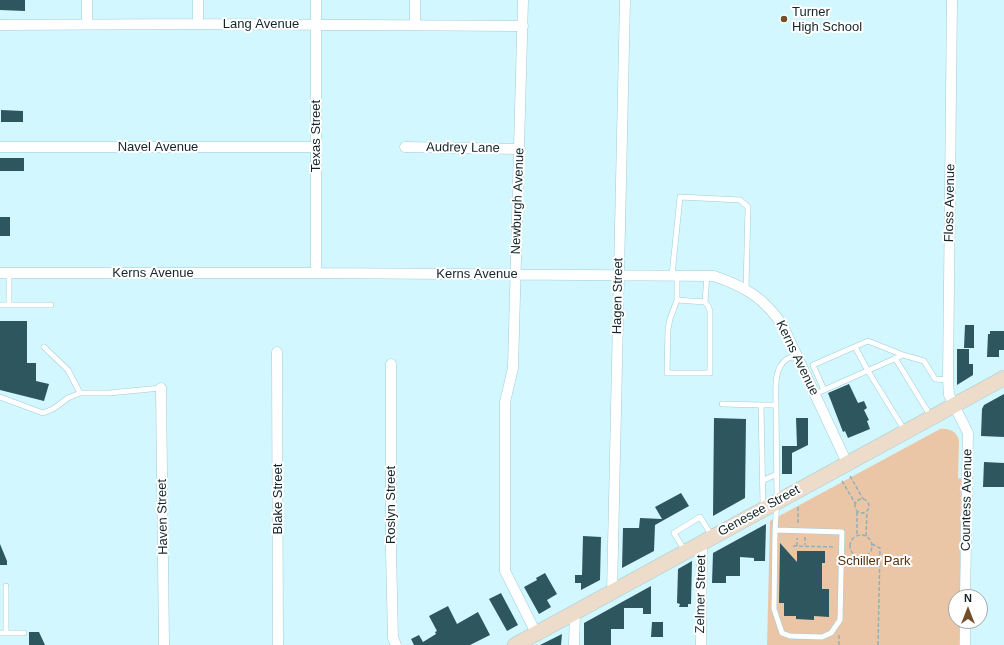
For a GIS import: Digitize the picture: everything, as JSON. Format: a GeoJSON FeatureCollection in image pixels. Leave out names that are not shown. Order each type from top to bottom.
{"type":"FeatureCollection","features":[{"type":"Feature","properties":{"kind":"main road","name":"Genesee Street"},"geometry":{"type":"LineString","coordinates":[[515,645],[777,501],[849,470],[906,432],[1004,378]]}},
{"type":"Feature","properties":{"kind":"street"},"geometry":{"type":"LineString","coordinates":[[87,24],[88,0]]}},
{"type":"Feature","properties":{"kind":"street"},"geometry":{"type":"LineString","coordinates":[[198,0],[198,24]]}},
{"type":"Feature","properties":{"kind":"street","name":"Texas Street"},"geometry":{"type":"LineString","coordinates":[[316,0],[316,273]]}},
{"type":"Feature","properties":{"kind":"street"},"geometry":{"type":"LineString","coordinates":[[415,0],[415,25]]}},
{"type":"Feature","properties":{"kind":"street","name":"Newburgh Avenue"},"geometry":{"type":"LineString","coordinates":[[523,0],[513,368],[505,402],[505,571],[536,633]]}},
{"type":"Feature","properties":{"kind":"street","name":"Hagen Street"},"geometry":{"type":"LineString","coordinates":[[612,592],[625,0]]}},
{"type":"Feature","properties":{"kind":"street","name":"Floss Avenue"},"geometry":{"type":"LineString","coordinates":[[952,0],[948,380],[949,395],[953,406]]}},
{"type":"Feature","properties":{"kind":"street","name":"Lang Avenue"},"geometry":{"type":"LineString","coordinates":[[0,24],[523,26]]}},
{"type":"Feature","properties":{"kind":"street","name":"Navel Avenue"},"geometry":{"type":"LineString","coordinates":[[0,147],[316,147]]}},
{"type":"Feature","properties":{"kind":"street","name":"Audrey Lane"},"geometry":{"type":"LineString","coordinates":[[405,147],[520,149]]}},
{"type":"Feature","properties":{"kind":"street","name":"Kerns Avenue"},"geometry":{"type":"LineString","coordinates":[[5,273],[316,273],[714,276],[746,289],[766,304],[783,326],[803,370],[820,392],[849,470]]}},
{"type":"Feature","properties":{"kind":"street","name":"Blake Street"},"geometry":{"type":"LineString","coordinates":[[277,352],[278,645]]}},
{"type":"Feature","properties":{"kind":"street","name":"Roslyn Street"},"geometry":{"type":"LineString","coordinates":[[390,364],[393,638],[396,645]]}},
{"type":"Feature","properties":{"kind":"street","name":"Haven Street"},"geometry":{"type":"LineString","coordinates":[[161,388],[164,645]]}},
{"type":"Feature","properties":{"kind":"street","name":"Countess Avenue"},"geometry":{"type":"LineString","coordinates":[[953,406],[968,433],[966,589]]}},
{"type":"Feature","properties":{"kind":"street","name":"Zelmer Street"},"geometry":{"type":"LineString","coordinates":[[701,645],[707,540]]}},
{"type":"Feature","properties":{"kind":"street"},"geometry":{"type":"LineString","coordinates":[[574,645],[575,612]]}},
{"type":"Feature","properties":{"kind":"street"},"geometry":{"type":"LineString","coordinates":[[965,629],[965,645]]}},
{"type":"Feature","properties":{"kind":"lane"},"geometry":{"type":"LineString","coordinates":[[707,275],[705,302],[710,311],[710,373],[667,373],[668,329],[677,300],[674,275],[680,197],[740,200],[748,207],[746,289]]}},
{"type":"Feature","properties":{"kind":"lane"},"geometry":{"type":"LineString","coordinates":[[5,273],[9,305]]}},
{"type":"Feature","properties":{"kind":"lane"},"geometry":{"type":"LineString","coordinates":[[677,300],[705,302]]}},
{"type":"Feature","properties":{"kind":"lane"},"geometry":{"type":"LineString","coordinates":[[0,305],[51,305]]}},
{"type":"Feature","properties":{"kind":"lane"},"geometry":{"type":"LineString","coordinates":[[803,370],[813,364],[868,341],[903,355],[924,361],[936,379],[948,380]]}},
{"type":"Feature","properties":{"kind":"lane"},"geometry":{"type":"LineString","coordinates":[[44,347],[68,370],[80,393]]}},
{"type":"Feature","properties":{"kind":"lane"},"geometry":{"type":"LineString","coordinates":[[855,347],[868,371],[906,432]]}},
{"type":"Feature","properties":{"kind":"lane"},"geometry":{"type":"LineString","coordinates":[[813,364],[820,392],[903,355]]}},
{"type":"Feature","properties":{"kind":"lane"},"geometry":{"type":"LineString","coordinates":[[775,530],[842,532],[840,620],[831,633],[822,637],[790,636],[782,632],[774,609],[775,530],[777,501],[776,379],[780,368],[787,359],[797,356]]}},
{"type":"Feature","properties":{"kind":"lane"},"geometry":{"type":"LineString","coordinates":[[895,358],[932,417]]}},
{"type":"Feature","properties":{"kind":"lane"},"geometry":{"type":"LineString","coordinates":[[0,397],[43,413],[68,398],[80,393],[109,393],[161,388]]}},
{"type":"Feature","properties":{"kind":"lane"},"geometry":{"type":"LineString","coordinates":[[722,404],[776,405]]}},
{"type":"Feature","properties":{"kind":"lane"},"geometry":{"type":"LineString","coordinates":[[761,405],[764,509]]}},
{"type":"Feature","properties":{"kind":"lane"},"geometry":{"type":"LineString","coordinates":[[762,481],[777,474]]}},
{"type":"Feature","properties":{"kind":"lane"},"geometry":{"type":"LineString","coordinates":[[686,552],[674,533],[700,517],[707,540]]}},
{"type":"Feature","properties":{"kind":"lane"},"geometry":{"type":"LineString","coordinates":[[6,586],[3,633],[24,633]]}},
{"type":"Feature","properties":{"kind":"path"},"geometry":{"type":"LineString","coordinates":[[849,470],[863,500],[868,504],[866,511],[866,536],[872,544],[880,548],[878,645]]}},
{"type":"Feature","properties":{"kind":"path"},"geometry":{"type":"LineString","coordinates":[[842,481],[855,504],[857,511],[857,536]]}},
{"type":"Feature","properties":{"kind":"path"},"geometry":{"type":"LineString","coordinates":[[855,504],[858,500],[863,500]]}},
{"type":"Feature","properties":{"kind":"path"},"geometry":{"type":"LineString","coordinates":[[798,505],[798,527]]}},
{"type":"Feature","properties":{"kind":"path"},"geometry":{"type":"LineString","coordinates":[[857,511],[863,513],[866,511]]}},
{"type":"Feature","properties":{"kind":"path"},"geometry":{"type":"LineString","coordinates":[[797,546],[798,536]]}},
{"type":"Feature","properties":{"kind":"path"},"geometry":{"type":"LineString","coordinates":[[866,536],[857,536],[852,540],[850,545],[851,552],[854,555],[861,557],[868,555],[872,549],[872,544]]}},
{"type":"Feature","properties":{"kind":"path"},"geometry":{"type":"LineString","coordinates":[[805,537],[805,546]]}},
{"type":"Feature","properties":{"kind":"path"},"geometry":{"type":"LineString","coordinates":[[793,546],[837,547]]}},
{"type":"Feature","properties":{"kind":"path"},"geometry":{"type":"LineString","coordinates":[[839,636],[839,645]]}},
{"type":"Feature","properties":{"kind":"green space","name":"Schiller Park"},"geometry":{"type":"Polygon","coordinates":[[[940,429],[952,431],[957,435],[959,441],[958,478],[961,479],[960,589],[948,589],[948,629],[960,629],[959,645],[767,645],[770,521],[940,429]]]}},
{"type":"Feature","properties":{"kind":"building"},"geometry":{"type":"Polygon","coordinates":[[[0,0],[25,0],[25,11],[0,10],[0,0]]]}},
{"type":"Feature","properties":{"kind":"building"},"geometry":{"type":"Polygon","coordinates":[[[1,110],[23,111],[23,122],[1,122],[1,110]]]}},
{"type":"Feature","properties":{"kind":"building"},"geometry":{"type":"Polygon","coordinates":[[[0,158],[24,158],[24,171],[0,171],[0,158]]]}},
{"type":"Feature","properties":{"kind":"building"},"geometry":{"type":"Polygon","coordinates":[[[0,217],[10,217],[10,236],[0,236],[0,217]]]}},
{"type":"Feature","properties":{"kind":"building"},"geometry":{"type":"Polygon","coordinates":[[[0,321],[27,321],[27,363],[36,363],[36,381],[49,384],[44,401],[0,390],[0,321]]]}},
{"type":"Feature","properties":{"kind":"building"},"geometry":{"type":"Polygon","coordinates":[[[965,325],[974,325],[974,348],[964,348],[965,325]]]}},
{"type":"Feature","properties":{"kind":"building"},"geometry":{"type":"Polygon","coordinates":[[[990,331],[1004,331],[1004,350],[999,350],[999,357],[987,357],[988,334],[990,334],[990,331]]]}},
{"type":"Feature","properties":{"kind":"building"},"geometry":{"type":"Polygon","coordinates":[[[957,349],[969,349],[969,364],[973,364],[973,375],[957,385],[957,349]]]}},
{"type":"Feature","properties":{"kind":"building"},"geometry":{"type":"Polygon","coordinates":[[[849,384],[858,403],[864,401],[867,408],[864,410],[869,420],[867,421],[870,429],[848,438],[845,431],[843,432],[828,393],[849,384]]]}},
{"type":"Feature","properties":{"kind":"building"},"geometry":{"type":"Polygon","coordinates":[[[1004,394],[1004,437],[981,436],[982,409],[984,405],[1004,394]]]}},
{"type":"Feature","properties":{"kind":"building"},"geometry":{"type":"Polygon","coordinates":[[[714,418],[746,419],[745,498],[713,516],[714,418]]]}},
{"type":"Feature","properties":{"kind":"building"},"geometry":{"type":"Polygon","coordinates":[[[796,418],[808,418],[808,445],[792,453],[792,474],[782,474],[782,446],[797,446],[796,418]]]}},
{"type":"Feature","properties":{"kind":"building"},"geometry":{"type":"Polygon","coordinates":[[[984,462],[1004,463],[1004,487],[983,487],[984,462]]]}},
{"type":"Feature","properties":{"kind":"building"},"geometry":{"type":"Polygon","coordinates":[[[681,493],[689,506],[655,525],[654,551],[622,568],[623,528],[639,528],[640,518],[662,519],[655,507],[681,493]]]}},
{"type":"Feature","properties":{"kind":"building"},"geometry":{"type":"Polygon","coordinates":[[[766,524],[765,561],[754,561],[754,558],[740,557],[740,576],[726,576],[726,583],[712,583],[713,553],[766,524]]]}},
{"type":"Feature","properties":{"kind":"building"},"geometry":{"type":"Polygon","coordinates":[[[583,536],[601,537],[600,580],[581,590],[581,583],[575,583],[575,575],[582,575],[583,536]]]}},
{"type":"Feature","properties":{"kind":"building"},"geometry":{"type":"Polygon","coordinates":[[[780,543],[797,562],[797,551],[825,551],[825,563],[822,563],[822,589],[829,589],[829,617],[814,616],[814,620],[796,619],[796,616],[784,616],[784,603],[779,603],[780,543]]]}},
{"type":"Feature","properties":{"kind":"building"},"geometry":{"type":"Polygon","coordinates":[[[0,544],[7,561],[7,565],[0,565],[0,544]]]}},
{"type":"Feature","properties":{"kind":"building"},"geometry":{"type":"Polygon","coordinates":[[[692,561],[691,604],[688,604],[688,607],[679,607],[680,604],[677,603],[678,569],[692,561]]]}},
{"type":"Feature","properties":{"kind":"building"},"geometry":{"type":"Polygon","coordinates":[[[545,573],[557,594],[547,600],[551,607],[539,614],[524,587],[537,580],[536,578],[545,573]]]}},
{"type":"Feature","properties":{"kind":"building"},"geometry":{"type":"Polygon","coordinates":[[[651,586],[651,614],[643,614],[643,608],[624,608],[624,629],[611,629],[611,645],[584,645],[584,623],[651,586]]]}},
{"type":"Feature","properties":{"kind":"building"},"geometry":{"type":"Polygon","coordinates":[[[501,593],[518,625],[507,631],[489,599],[501,593]]]}},
{"type":"Feature","properties":{"kind":"building"},"geometry":{"type":"Polygon","coordinates":[[[448,606],[457,624],[478,612],[490,635],[470,645],[414,645],[411,639],[419,635],[423,642],[436,634],[435,632],[437,631],[429,616],[448,606]]]}},
{"type":"Feature","properties":{"kind":"building"},"geometry":{"type":"Polygon","coordinates":[[[652,622],[663,622],[663,637],[651,637],[652,622]]]}},
{"type":"Feature","properties":{"kind":"building"},"geometry":{"type":"Polygon","coordinates":[[[29,632],[39,632],[45,645],[29,645],[29,632]]]}},
{"type":"Feature","properties":{"kind":"building"},"geometry":{"type":"Polygon","coordinates":[[[562,634],[561,645],[540,645],[562,634]]]}},
{"type":"Feature","properties":{"kind":"place","name":"Turner High School"},"geometry":{"type":"Point","coordinates":[784,19]}}]}
